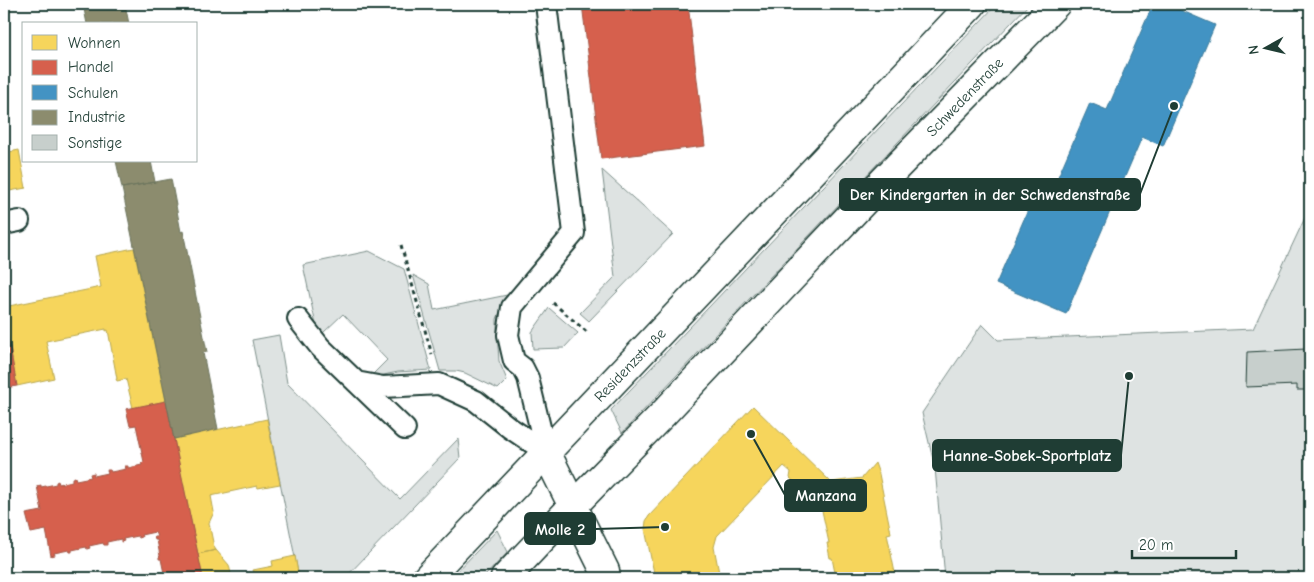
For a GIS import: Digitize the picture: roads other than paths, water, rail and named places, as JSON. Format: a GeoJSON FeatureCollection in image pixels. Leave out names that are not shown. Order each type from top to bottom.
{"type":"FeatureCollection","features":[{"type":"Feature","properties":{"kind":"main road","name":"Residenzstraße"},"geometry":{"type":"LineString","coordinates":[[427,578],[972,4]]}},
{"type":"Feature","properties":{"kind":"main road","name":"Schwedenstraße"},"geometry":{"type":"LineString","coordinates":[[573,506],[1056,4]]}},
{"type":"Feature","properties":{"kind":"main road"},"geometry":{"type":"LineString","coordinates":[[546,452],[606,578]]}},
{"type":"Feature","properties":{"kind":"main road"},"geometry":{"type":"LineString","coordinates":[[505,578],[573,506]]}},
{"type":"Feature","properties":{"kind":"lane"},"geometry":{"type":"LineString","coordinates":[[546,4],[574,233],[512,307],[508,335],[514,361],[523,368],[528,378],[546,452]]}},
{"type":"Feature","properties":{"kind":"lane"},"geometry":{"type":"LineString","coordinates":[[298,319],[320,347],[404,428]]}},
{"type":"Feature","properties":{"kind":"lane"},"geometry":{"type":"LineString","coordinates":[[356,382],[383,386],[439,384],[476,401],[510,428],[546,452]]}},
{"type":"Feature","properties":{"kind":"place","name":"Der Kindergarten in der Schwedenstraße"},"geometry":{"type":"Point","coordinates":[1174,106]}},
{"type":"Feature","properties":{"kind":"place","name":"Hanne-Sobek-Sportplatz"},"geometry":{"type":"Point","coordinates":[1129,376]}},
{"type":"Feature","properties":{"kind":"place","name":"Manzana"},"geometry":{"type":"Point","coordinates":[751,434]}},
{"type":"Feature","properties":{"kind":"place","name":"Molle 2"},"geometry":{"type":"Point","coordinates":[665,527]}}]}
